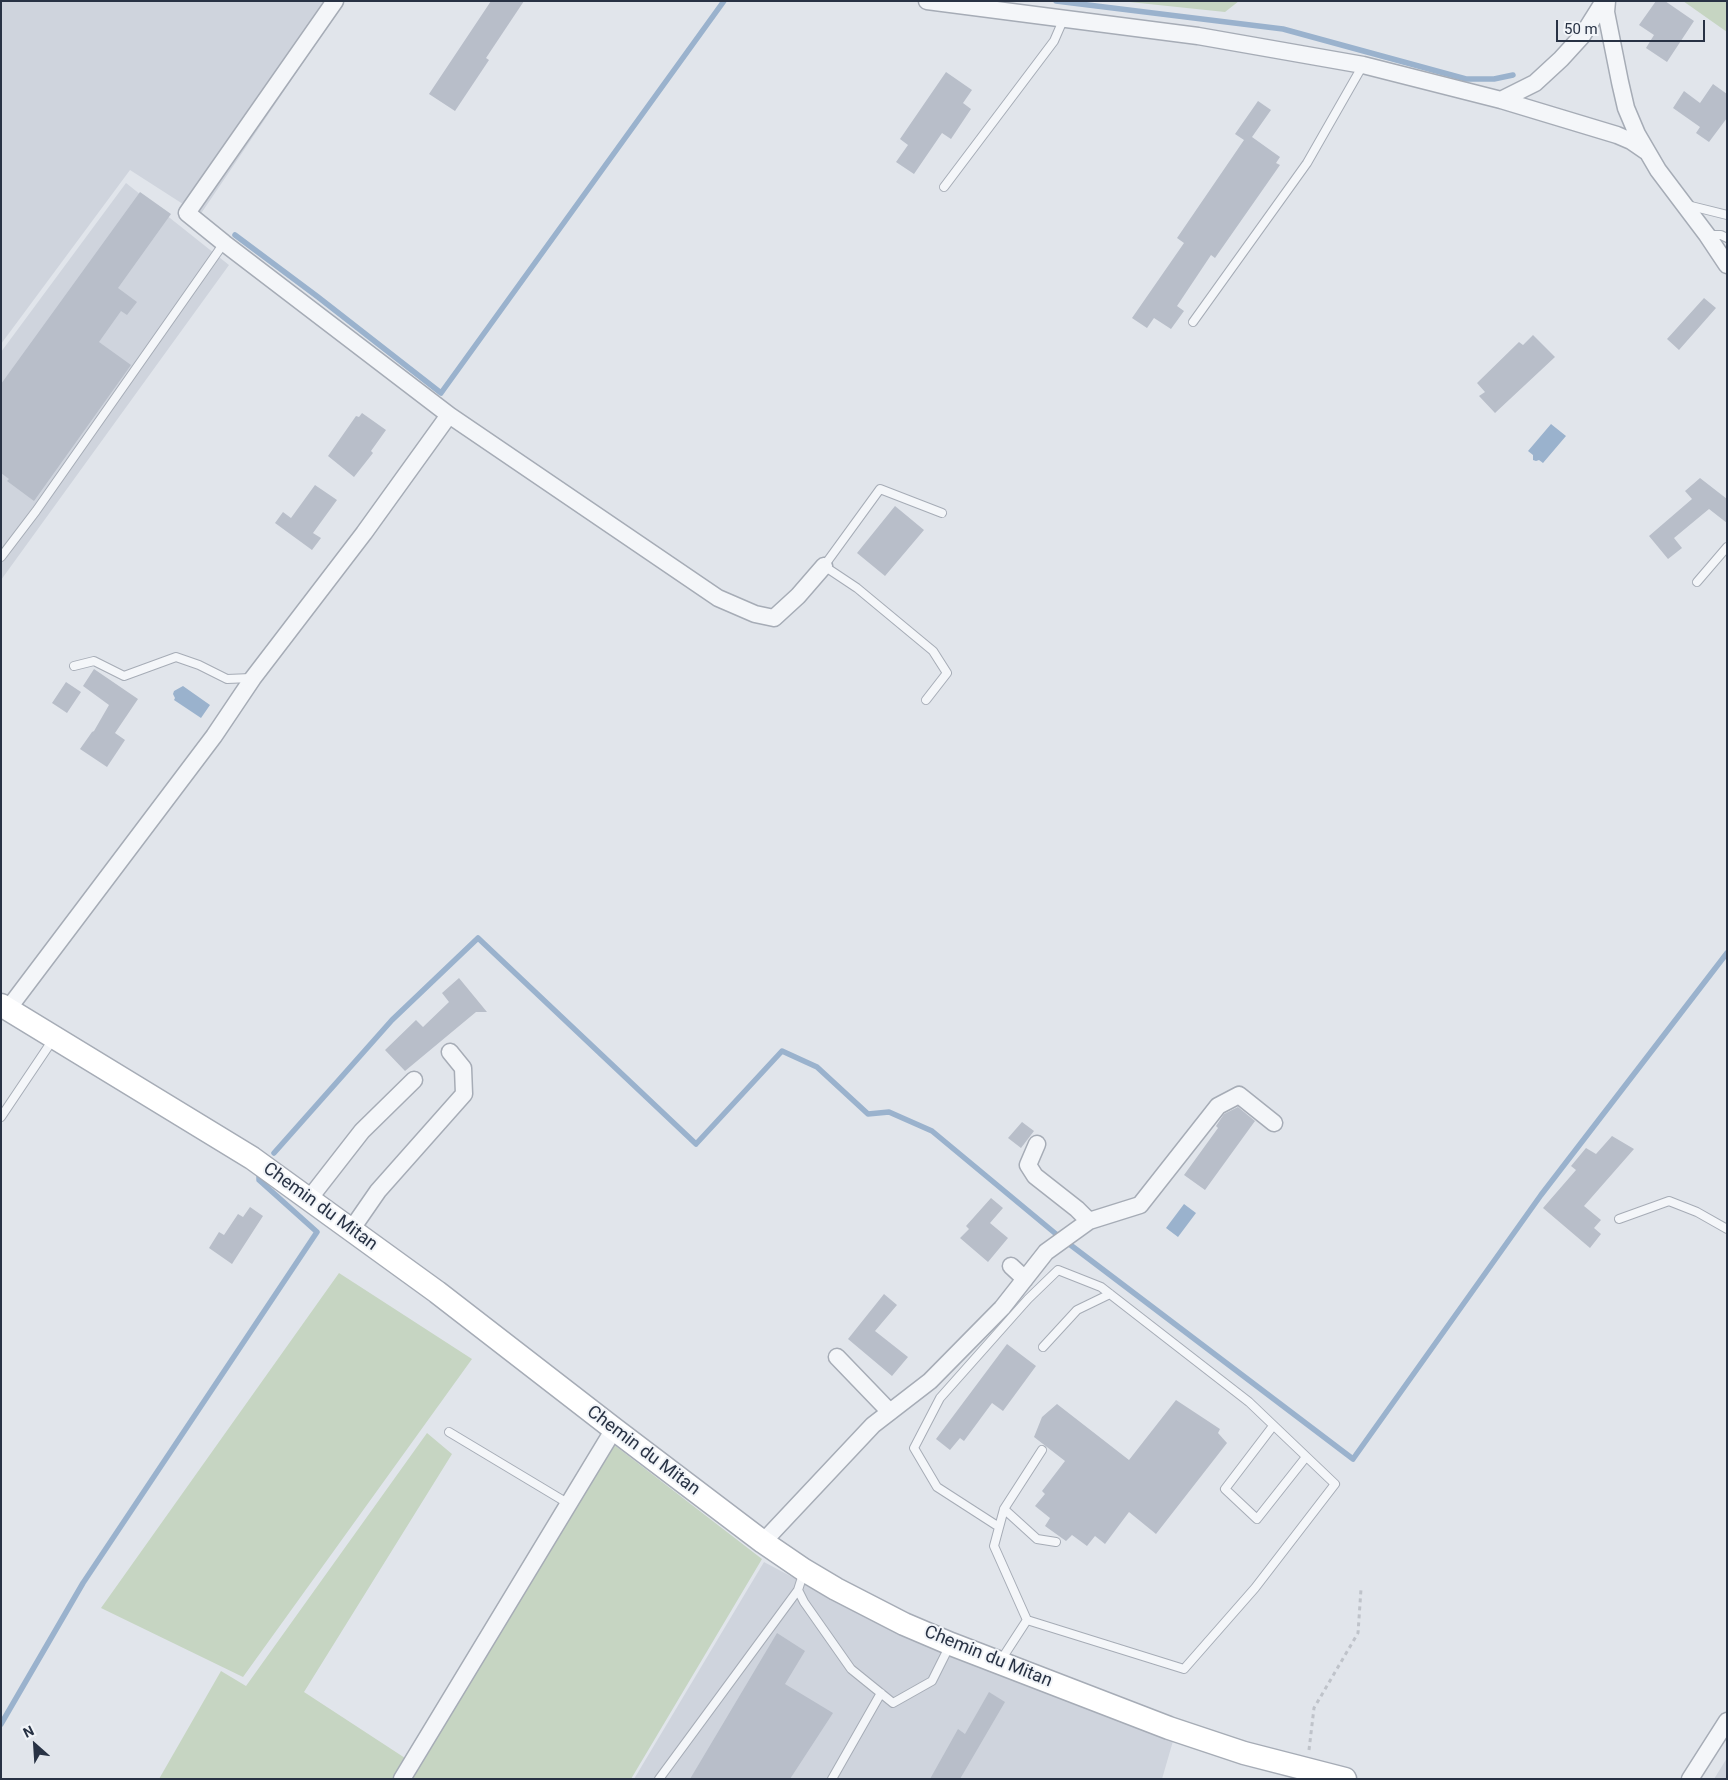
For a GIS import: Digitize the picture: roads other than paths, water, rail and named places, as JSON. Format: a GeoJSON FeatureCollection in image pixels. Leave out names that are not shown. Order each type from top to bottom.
{"type":"FeatureCollection","features":[{"type":"Feature","properties":{"kind":"street"},"geometry":{"type":"LineString","coordinates":[[334,1],[187,213],[449,415],[718,598],[755,614],[774,618],[798,596],[824,566]]}},
{"type":"Feature","properties":{"kind":"street"},"geometry":{"type":"LineString","coordinates":[[927,1],[1198,36],[1363,65],[1501,100],[1617,135],[1631,141],[1646,152]]}},
{"type":"Feature","properties":{"kind":"street"},"geometry":{"type":"LineString","coordinates":[[1501,100],[1535,83],[1561,59],[1582,36],[1606,1]]}},
{"type":"Feature","properties":{"kind":"street"},"geometry":{"type":"LineString","coordinates":[[1606,1],[1606,12],[1626,108],[1646,152],[1727,264]]}},
{"type":"Feature","properties":{"kind":"street"},"geometry":{"type":"LineString","coordinates":[[5,1007],[208,744],[253,678],[364,533],[449,415]]}},
{"type":"Feature","properties":{"kind":"street","name":"Chemin du Mitan"},"geometry":{"type":"LineString","coordinates":[[5,1007],[252,1158],[309,1199],[437,1292],[763,1542],[801,1580],[836,1589],[904,1624],[951,1644],[1169,1728],[1244,1754],[1345,1779]]}},
{"type":"Feature","properties":{"kind":"street"},"geometry":{"type":"LineString","coordinates":[[352,1230],[378,1191],[464,1094],[464,1068],[450,1052]]}},
{"type":"Feature","properties":{"kind":"street"},"geometry":{"type":"LineString","coordinates":[[309,1199],[362,1132],[414,1080]]}},
{"type":"Feature","properties":{"kind":"street"},"geometry":{"type":"LineString","coordinates":[[763,1542],[873,1425],[930,1382],[1002,1308],[1046,1252],[1089,1221],[1140,1205],[1218,1106],[1239,1095],[1274,1122]]}},
{"type":"Feature","properties":{"kind":"street"},"geometry":{"type":"LineString","coordinates":[[1037,1144],[1028,1165],[1035,1176],[1077,1209],[1089,1221]]}},
{"type":"Feature","properties":{"kind":"street"},"geometry":{"type":"LineString","coordinates":[[1011,1266],[1025,1279]]}},
{"type":"Feature","properties":{"kind":"street"},"geometry":{"type":"LineString","coordinates":[[837,1357],[890,1412]]}},
{"type":"Feature","properties":{"kind":"street"},"geometry":{"type":"LineString","coordinates":[[402,1779],[614,1429]]}},
{"type":"Feature","properties":{"kind":"street"},"geometry":{"type":"LineString","coordinates":[[1690,1779],[1727,1721]]}},
{"type":"Feature","properties":{"kind":"lane"},"geometry":{"type":"LineString","coordinates":[[944,187],[1054,41],[1064,18]]}},
{"type":"Feature","properties":{"kind":"lane"},"geometry":{"type":"LineString","coordinates":[[1193,322],[1307,163],[1363,65]]}},
{"type":"Feature","properties":{"kind":"lane"},"geometry":{"type":"LineString","coordinates":[[1685,205],[1727,215]]}},
{"type":"Feature","properties":{"kind":"lane"},"geometry":{"type":"LineString","coordinates":[[1707,235],[1721,235],[1727,238]]}},
{"type":"Feature","properties":{"kind":"lane"},"geometry":{"type":"LineString","coordinates":[[1,557],[36,511],[224,243]]}},
{"type":"Feature","properties":{"kind":"lane"},"geometry":{"type":"LineString","coordinates":[[926,700],[946,673],[933,651],[857,588],[824,566],[880,489],[942,513]]}},
{"type":"Feature","properties":{"kind":"lane"},"geometry":{"type":"LineString","coordinates":[[1697,582],[1727,547]]}},
{"type":"Feature","properties":{"kind":"lane"},"geometry":{"type":"LineString","coordinates":[[74,666],[94,661],[124,676],[176,656],[227,678],[253,678]]}},
{"type":"Feature","properties":{"kind":"lane"},"geometry":{"type":"LineString","coordinates":[[1,1117],[55,1037]]}},
{"type":"Feature","properties":{"kind":"lane"},"geometry":{"type":"LineString","coordinates":[[1619,1219],[1669,1201],[1697,1212],[1727,1229]]}},
{"type":"Feature","properties":{"kind":"lane"},"geometry":{"type":"LineString","coordinates":[[999,1527],[937,1487],[914,1448],[940,1398],[1028,1299],[1058,1270],[1101,1287],[1249,1402],[1335,1484],[1255,1588],[1184,1669],[1028,1620],[994,1546],[999,1527],[1004,1508],[1042,1450]]}},
{"type":"Feature","properties":{"kind":"lane"},"geometry":{"type":"LineString","coordinates":[[1043,1347],[1078,1310],[1110,1294]]}},
{"type":"Feature","properties":{"kind":"lane"},"geometry":{"type":"LineString","coordinates":[[1273,1426],[1225,1489],[1257,1519],[1306,1457]]}},
{"type":"Feature","properties":{"kind":"lane"},"geometry":{"type":"LineString","coordinates":[[449,1432],[569,1504]]}},
{"type":"Feature","properties":{"kind":"lane"},"geometry":{"type":"LineString","coordinates":[[1004,1508],[1038,1539],[1056,1542]]}},
{"type":"Feature","properties":{"kind":"lane"},"geometry":{"type":"LineString","coordinates":[[801,1580],[804,1602],[851,1669],[893,1703],[932,1682],[951,1644]]}},
{"type":"Feature","properties":{"kind":"lane"},"geometry":{"type":"LineString","coordinates":[[659,1779],[801,1580]]}},
{"type":"Feature","properties":{"kind":"lane"},"geometry":{"type":"LineString","coordinates":[[1000,1662],[1028,1620]]}},
{"type":"Feature","properties":{"kind":"lane"},"geometry":{"type":"LineString","coordinates":[[832,1779],[881,1693]]}},
{"type":"Feature","properties":{"kind":"water"},"geometry":{"type":"Polygon","coordinates":[[[1551,424],[1566,436],[1543,463],[1539,460],[1533,460],[1533,455],[1528,451],[1551,424]]]}},
{"type":"Feature","properties":{"kind":"water"},"geometry":{"type":"Polygon","coordinates":[[[183,686],[210,705],[201,718],[174,700],[174,691],[183,686]]]}},
{"type":"Feature","properties":{"kind":"water"},"geometry":{"type":"Polygon","coordinates":[[[1184,1204],[1196,1213],[1178,1237],[1166,1228],[1184,1204]]]}},
{"type":"Feature","properties":{"kind":"waterway"},"geometry":{"type":"LineString","coordinates":[[235,235],[441,393],[724,1]]}},
{"type":"Feature","properties":{"kind":"waterway"},"geometry":{"type":"LineString","coordinates":[[1056,1],[1283,29],[1466,79],[1494,79],[1513,75]]}},
{"type":"Feature","properties":{"kind":"waterway"},"geometry":{"type":"LineString","coordinates":[[274,1153],[392,1020],[478,938],[696,1144],[782,1051],[817,1067],[868,1114],[889,1112],[932,1131],[1056,1234],[1353,1459],[1541,1195],[1727,953]]}},
{"type":"Feature","properties":{"kind":"waterway"},"geometry":{"type":"LineString","coordinates":[[1,1724],[83,1583],[317,1232],[259,1180],[259,1176]]}}]}
